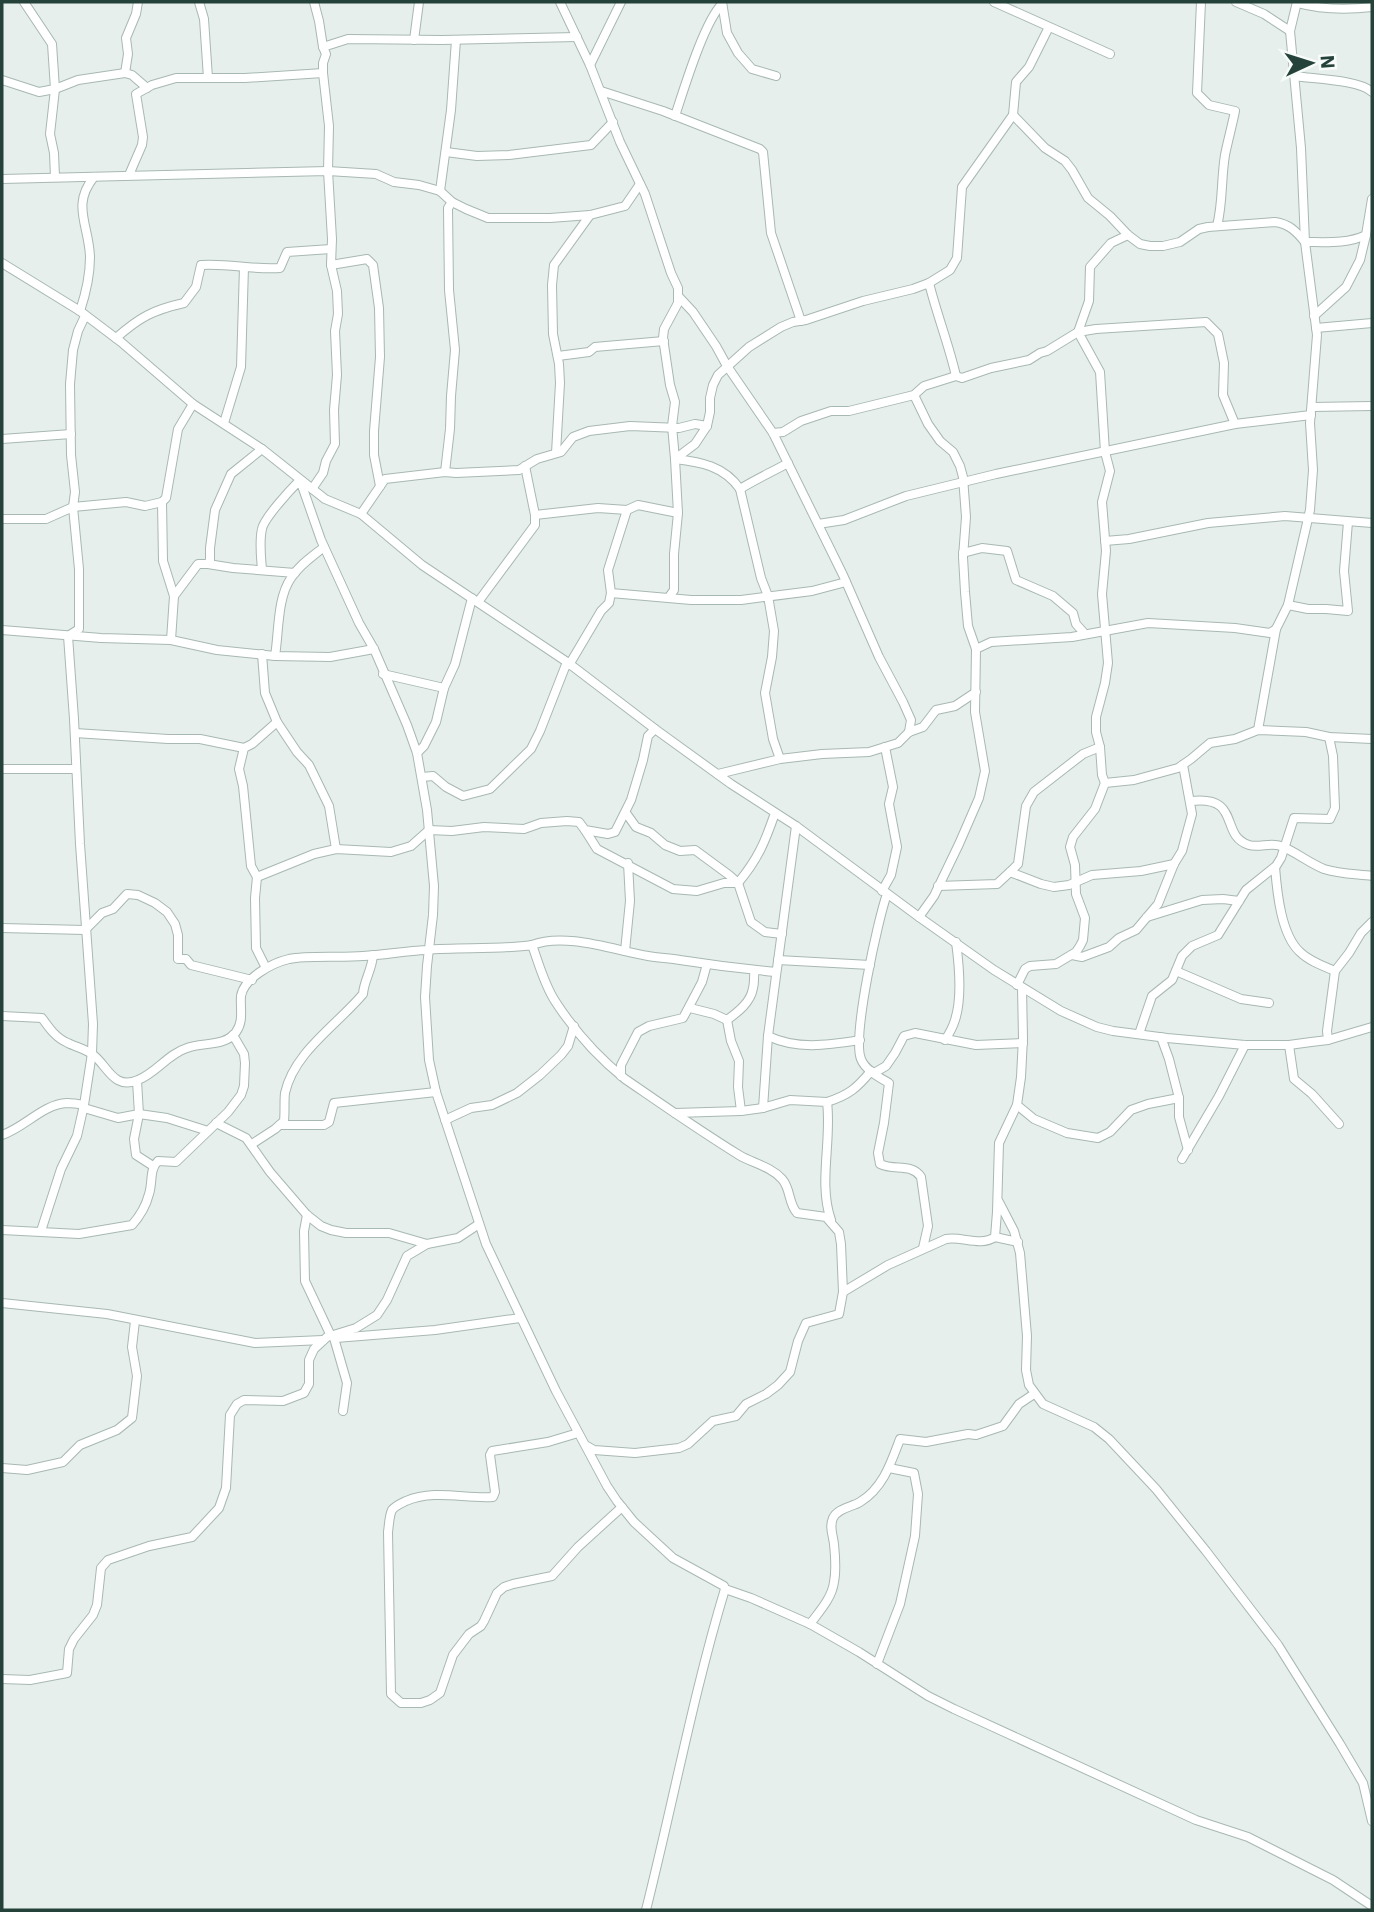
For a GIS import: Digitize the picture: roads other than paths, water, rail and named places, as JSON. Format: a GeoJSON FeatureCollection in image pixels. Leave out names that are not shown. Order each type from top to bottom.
{"type":"FeatureCollection","features":[{"type":"Feature","properties":{"kind":"street"},"geometry":{"type":"LineString","coordinates":[[24,2],[52,44],[55,89],[50,134],[55,177]]}},
{"type":"Feature","properties":{"kind":"street"},"geometry":{"type":"LineString","coordinates":[[125,73],[128,54],[126,38],[138,2]]}},
{"type":"Feature","properties":{"kind":"street"},"geometry":{"type":"LineString","coordinates":[[199,2],[204,19],[208,78]]}},
{"type":"Feature","properties":{"kind":"street"},"geometry":{"type":"LineString","coordinates":[[312,489],[323,473],[335,444],[335,331],[338,314],[337,291],[331,265],[329,127],[323,73],[326,54],[314,2]]}},
{"type":"Feature","properties":{"kind":"street"},"geometry":{"type":"LineString","coordinates":[[414,40],[419,2]]}},
{"type":"Feature","properties":{"kind":"street"},"geometry":{"type":"LineString","coordinates":[[560,2],[590,65],[652,213],[678,288],[676,308],[664,329],[670,385],[675,402],[672,426],[678,513],[674,590],[669,597]]}},
{"type":"Feature","properties":{"kind":"street"},"geometry":{"type":"LineString","coordinates":[[590,65],[621,2]]}},
{"type":"Feature","properties":{"kind":"street"},"geometry":{"type":"LineString","coordinates":[[994,2],[1014,6],[1049,27],[1110,54]]}},
{"type":"Feature","properties":{"kind":"street"},"geometry":{"type":"LineString","coordinates":[[1201,2],[1197,93],[1209,104],[1235,111],[1226,153],[1222,209],[1217,226]]}},
{"type":"Feature","properties":{"kind":"street"},"geometry":{"type":"LineString","coordinates":[[1237,2],[1264,14],[1290,31]]}},
{"type":"Feature","properties":{"kind":"street"},"geometry":{"type":"LineString","coordinates":[[1258,730],[1276,629],[1288,605],[1308,519],[1313,470],[1312,411],[1316,328],[1305,242],[1301,148],[1290,31],[1297,2],[1318,9],[1349,10],[1372,7]]}},
{"type":"Feature","properties":{"kind":"street"},"geometry":{"type":"LineString","coordinates":[[722,3],[727,33],[738,53],[752,69],[776,76]]}},
{"type":"Feature","properties":{"kind":"street"},"geometry":{"type":"LineString","coordinates":[[675,116],[706,31],[722,3]]}},
{"type":"Feature","properties":{"kind":"street"},"geometry":{"type":"LineString","coordinates":[[675,459],[695,444],[707,426],[713,385],[719,375],[749,348],[781,327],[929,284],[950,270],[957,258],[962,187],[1013,115],[1016,82],[1029,67],[1049,27]]}},
{"type":"Feature","properties":{"kind":"street"},"geometry":{"type":"LineString","coordinates":[[323,47],[348,39],[577,37]]}},
{"type":"Feature","properties":{"kind":"street"},"geometry":{"type":"LineString","coordinates":[[440,191],[455,70],[456,40]]}},
{"type":"Feature","properties":{"kind":"street"},"geometry":{"type":"LineString","coordinates":[[2,80],[39,92],[78,80],[125,73],[132,75],[147,88]]}},
{"type":"Feature","properties":{"kind":"street"},"geometry":{"type":"LineString","coordinates":[[129,175],[143,136],[136,94],[147,88],[176,78],[245,78],[323,73]]}},
{"type":"Feature","properties":{"kind":"street"},"geometry":{"type":"LineString","coordinates":[[1295,76],[1358,84],[1372,90]]}},
{"type":"Feature","properties":{"kind":"street"},"geometry":{"type":"LineString","coordinates":[[601,91],[757,146],[763,152],[771,233],[801,321]]}},
{"type":"Feature","properties":{"kind":"street"},"geometry":{"type":"LineString","coordinates":[[1013,115],[1045,148],[1065,161],[1088,198],[1140,244],[1163,246],[1180,242],[1199,229],[1275,222],[1294,229],[1305,242],[1334,243],[1355,240],[1366,235]]}},
{"type":"Feature","properties":{"kind":"street"},"geometry":{"type":"LineString","coordinates":[[446,152],[477,156],[509,155],[591,145],[613,122]]}},
{"type":"Feature","properties":{"kind":"street"},"geometry":{"type":"LineString","coordinates":[[2,179],[328,171],[376,174],[394,181],[440,191],[452,202],[488,218],[590,215],[625,206],[640,184]]}},
{"type":"Feature","properties":{"kind":"street"},"geometry":{"type":"LineString","coordinates":[[68,636],[79,629],[79,569],[73,507],[75,492],[70,384],[73,350],[83,314],[89,268],[89,245],[81,207],[82,198],[94,177]]}},
{"type":"Feature","properties":{"kind":"street"},"geometry":{"type":"LineString","coordinates":[[1314,316],[1346,287],[1360,260],[1372,198]]}},
{"type":"Feature","properties":{"kind":"street"},"geometry":{"type":"LineString","coordinates":[[445,472],[455,350],[449,290],[448,208],[452,202]]}},
{"type":"Feature","properties":{"kind":"street"},"geometry":{"type":"LineString","coordinates":[[555,453],[560,383],[553,334],[554,265],[590,215]]}},
{"type":"Feature","properties":{"kind":"street"},"geometry":{"type":"LineString","coordinates":[[995,1237],[999,1143],[1017,1105],[1023,1043],[1020,986],[1025,970],[1030,966],[1056,964],[1071,956],[1083,940],[1085,918],[1076,894],[1073,852],[1070,847],[1073,837],[1095,809],[1105,783],[1096,724],[1108,663],[1102,594],[1106,551],[1102,502],[1110,471],[1105,452],[1100,372],[1078,332],[1089,300],[1090,267],[1111,243],[1128,235]]}},
{"type":"Feature","properties":{"kind":"street"},"geometry":{"type":"LineString","coordinates":[[116,338],[133,323],[158,309],[184,303],[196,287],[201,265],[218,264],[262,270],[280,268],[287,252],[331,249]]}},
{"type":"Feature","properties":{"kind":"street"},"geometry":{"type":"LineString","coordinates":[[331,265],[367,259],[373,265],[379,308],[380,357],[374,455],[380,486]]}},
{"type":"Feature","properties":{"kind":"street"},"geometry":{"type":"LineString","coordinates":[[2,262],[116,338],[193,404],[262,449],[325,499],[361,514],[422,565],[568,664],[718,775],[796,826],[994,971],[1061,1011],[1097,1027],[1161,1037],[1245,1045],[1289,1045],[1328,1040],[1371,1028]]}},
{"type":"Feature","properties":{"kind":"street"},"geometry":{"type":"LineString","coordinates":[[224,422],[241,367],[244,267]]}},
{"type":"Feature","properties":{"kind":"street"},"geometry":{"type":"LineString","coordinates":[[929,284],[937,316],[951,351],[956,376]]}},
{"type":"Feature","properties":{"kind":"street"},"geometry":{"type":"LineString","coordinates":[[679,297],[693,312],[773,433],[903,702],[911,720],[909,732]]}},
{"type":"Feature","properties":{"kind":"street"},"geometry":{"type":"LineString","coordinates":[[773,433],[783,432],[801,421],[831,411],[849,411],[914,395],[924,386],[956,376],[962,378],[991,368],[1029,360],[1078,332],[1206,322],[1217,334],[1224,363],[1223,395],[1235,424]]}},
{"type":"Feature","properties":{"kind":"street"},"geometry":{"type":"LineString","coordinates":[[1316,328],[1372,324]]}},
{"type":"Feature","properties":{"kind":"street"},"geometry":{"type":"LineString","coordinates":[[558,356],[589,352],[596,347],[664,341]]}},
{"type":"Feature","properties":{"kind":"street"},"geometry":{"type":"LineString","coordinates":[[914,395],[928,424],[940,442],[953,452],[960,466],[966,517],[963,553],[968,626],[976,649],[975,712],[985,771],[979,797],[938,886],[919,917]]}},
{"type":"Feature","properties":{"kind":"street"},"geometry":{"type":"LineString","coordinates":[[2,519],[46,519],[73,507],[103,503],[126,502],[145,506],[162,502],[166,498],[178,429],[193,404]]}},
{"type":"Feature","properties":{"kind":"street"},"geometry":{"type":"LineString","coordinates":[[818,524],[844,520],[906,496],[1152,440],[1312,411],[1372,406]]}},
{"type":"Feature","properties":{"kind":"street"},"geometry":{"type":"LineString","coordinates":[[361,514],[385,479],[445,472],[519,470],[537,459],[561,452],[573,437],[589,431],[630,426],[707,426]]}},
{"type":"Feature","properties":{"kind":"street"},"geometry":{"type":"LineString","coordinates":[[2,439],[71,434]]}},
{"type":"Feature","properties":{"kind":"street"},"geometry":{"type":"LineString","coordinates":[[208,564],[215,510],[231,474],[262,449]]}},
{"type":"Feature","properties":{"kind":"street"},"geometry":{"type":"LineString","coordinates":[[675,459],[699,461],[720,469],[734,479],[740,489],[761,578],[768,596],[774,631],[765,693],[773,739],[780,759]]}},
{"type":"Feature","properties":{"kind":"street"},"geometry":{"type":"LineString","coordinates":[[740,489],[788,463]]}},
{"type":"Feature","properties":{"kind":"street"},"geometry":{"type":"LineString","coordinates":[[417,753],[431,734],[475,600],[516,553],[535,525],[525,466]]}},
{"type":"Feature","properties":{"kind":"street"},"geometry":{"type":"LineString","coordinates":[[300,480],[324,547],[374,649],[417,753],[429,830],[434,894],[425,1015],[429,1060],[445,1120],[486,1244],[578,1433],[607,1486],[622,1507],[647,1535],[673,1558],[725,1589],[810,1624],[928,1696],[986,1725],[1196,1820],[1233,1830],[1258,1842],[1334,1880],[1372,1906]]}},
{"type":"Feature","properties":{"kind":"street"},"geometry":{"type":"LineString","coordinates":[[262,570],[262,526],[300,480]]}},
{"type":"Feature","properties":{"kind":"street"},"geometry":{"type":"LineString","coordinates":[[162,502],[163,561],[174,596],[171,640]]}},
{"type":"Feature","properties":{"kind":"street"},"geometry":{"type":"LineString","coordinates":[[535,514],[598,508],[627,510],[638,505],[678,513]]}},
{"type":"Feature","properties":{"kind":"street"},"geometry":{"type":"LineString","coordinates":[[422,777],[433,776],[463,796],[490,789],[531,749],[568,664],[601,611],[609,603],[611,593],[608,570],[627,510]]}},
{"type":"Feature","properties":{"kind":"street"},"geometry":{"type":"LineString","coordinates":[[1105,541],[1129,539],[1208,523],[1285,516],[1372,523]]}},
{"type":"Feature","properties":{"kind":"street"},"geometry":{"type":"LineString","coordinates":[[1288,605],[1348,611],[1344,570],[1348,522]]}},
{"type":"Feature","properties":{"kind":"street"},"geometry":{"type":"LineString","coordinates":[[275,656],[281,602],[290,579],[301,565],[324,547]]}},
{"type":"Feature","properties":{"kind":"street"},"geometry":{"type":"LineString","coordinates":[[963,553],[982,548],[1007,551],[1016,580],[1053,596],[1073,613],[1076,624],[1085,634]]}},
{"type":"Feature","properties":{"kind":"street"},"geometry":{"type":"LineString","coordinates":[[174,596],[198,564],[295,573]]}},
{"type":"Feature","properties":{"kind":"street"},"geometry":{"type":"LineString","coordinates":[[611,593],[691,600],[741,600],[812,591],[846,582]]}},
{"type":"Feature","properties":{"kind":"street"},"geometry":{"type":"LineString","coordinates":[[976,649],[991,642],[1051,639],[1148,624],[1235,628],[1263,633],[1276,629]]}},
{"type":"Feature","properties":{"kind":"street"},"geometry":{"type":"LineString","coordinates":[[2,630],[171,640],[217,650],[275,656],[330,657],[374,649]]}},
{"type":"Feature","properties":{"kind":"street"},"geometry":{"type":"LineString","coordinates":[[41,1231],[61,1169],[77,1136],[92,1054],[93,1024],[68,636]]}},
{"type":"Feature","properties":{"kind":"street"},"geometry":{"type":"LineString","coordinates":[[262,654],[265,693],[276,722],[318,781],[329,806],[336,849]]}},
{"type":"Feature","properties":{"kind":"street"},"geometry":{"type":"LineString","coordinates":[[383,674],[444,688]]}},
{"type":"Feature","properties":{"kind":"street"},"geometry":{"type":"LineString","coordinates":[[718,775],[780,759],[869,752],[898,743],[909,732],[923,727],[936,710],[955,706],[975,692]]}},
{"type":"Feature","properties":{"kind":"street"},"geometry":{"type":"LineString","coordinates":[[75,733],[200,739],[244,748],[276,722]]}},
{"type":"Feature","properties":{"kind":"street"},"geometry":{"type":"LineString","coordinates":[[585,830],[608,834],[615,832],[626,813],[648,736],[655,729]]}},
{"type":"Feature","properties":{"kind":"street"},"geometry":{"type":"LineString","coordinates":[[1105,783],[1134,780],[1183,765],[1210,743],[1235,739],[1258,730],[1372,739]]}},
{"type":"Feature","properties":{"kind":"street"},"geometry":{"type":"LineString","coordinates":[[1139,1034],[1152,996],[1172,980],[1182,956],[1192,946],[1218,935],[1246,890],[1275,867],[1281,858],[1294,818],[1330,819],[1335,808],[1333,756],[1329,737]]}},
{"type":"Feature","properties":{"kind":"street"},"geometry":{"type":"LineString","coordinates":[[885,747],[893,787],[889,804],[897,847],[884,892],[870,965],[860,1058],[873,1072],[889,1083],[878,1160],[880,1164],[884,1167],[910,1168],[919,1173],[928,1226],[923,1248]]}},
{"type":"Feature","properties":{"kind":"street"},"geometry":{"type":"LineString","coordinates":[[938,886],[997,884],[1010,873],[1018,864],[1026,806],[1034,792],[1083,754],[1100,747]]}},
{"type":"Feature","properties":{"kind":"street"},"geometry":{"type":"LineString","coordinates":[[244,748],[239,769],[251,866],[257,877],[256,948],[266,968]]}},
{"type":"Feature","properties":{"kind":"street"},"geometry":{"type":"LineString","coordinates":[[1071,956],[1082,957],[1109,947],[1119,938],[1136,930],[1158,904],[1182,850],[1192,814],[1183,765]]}},
{"type":"Feature","properties":{"kind":"street"},"geometry":{"type":"LineString","coordinates":[[2,769],[76,769]]}},
{"type":"Feature","properties":{"kind":"street"},"geometry":{"type":"LineString","coordinates":[[1191,801],[1212,800],[1219,805],[1226,811],[1237,838],[1250,846],[1279,845],[1326,869],[1372,876]]}},
{"type":"Feature","properties":{"kind":"street"},"geometry":{"type":"LineString","coordinates":[[626,813],[636,827],[651,833],[664,845],[680,851],[695,850],[729,875],[738,883],[751,922],[765,932],[782,934]]}},
{"type":"Feature","properties":{"kind":"street"},"geometry":{"type":"LineString","coordinates":[[738,883],[763,847],[775,813]]}},
{"type":"Feature","properties":{"kind":"street"},"geometry":{"type":"LineString","coordinates":[[257,877],[304,858],[336,849],[391,852],[411,846],[429,830],[452,831],[484,827],[524,830],[541,823],[567,821],[579,822],[597,849],[673,889],[697,891],[724,883],[738,883]]}},
{"type":"Feature","properties":{"kind":"street"},"geometry":{"type":"LineString","coordinates":[[763,1108],[768,1036],[796,826]]}},
{"type":"Feature","properties":{"kind":"street"},"geometry":{"type":"LineString","coordinates":[[625,951],[630,901],[628,863]]}},
{"type":"Feature","properties":{"kind":"street"},"geometry":{"type":"LineString","coordinates":[[1010,873],[1054,887],[1069,886],[1092,875],[1140,871],[1174,864]]}},
{"type":"Feature","properties":{"kind":"street"},"geometry":{"type":"LineString","coordinates":[[1275,867],[1283,923],[1298,951],[1335,971]]}},
{"type":"Feature","properties":{"kind":"street"},"geometry":{"type":"LineString","coordinates":[[2,928],[85,930],[127,894],[138,895],[161,907],[175,924],[178,958],[186,959],[191,965],[252,980]]}},
{"type":"Feature","properties":{"kind":"street"},"geometry":{"type":"LineString","coordinates":[[1147,917],[1202,900],[1239,901]]}},
{"type":"Feature","properties":{"kind":"street"},"geometry":{"type":"LineString","coordinates":[[1328,1040],[1335,971],[1361,933],[1372,922]]}},
{"type":"Feature","properties":{"kind":"street"},"geometry":{"type":"LineString","coordinates":[[2,1016],[42,1018],[53,1034],[92,1054],[113,1077],[125,1082],[137,1081],[180,1050],[225,1040],[233,1035],[242,1021],[243,990],[246,984],[266,968],[291,958],[532,945],[559,940],[651,957],[776,972]]}},
{"type":"Feature","properties":{"kind":"street"},"geometry":{"type":"LineString","coordinates":[[946,1040],[955,1023],[959,1004],[960,962],[956,942]]}},
{"type":"Feature","properties":{"kind":"street"},"geometry":{"type":"LineString","coordinates":[[532,945],[555,1002],[596,1053],[621,1076],[674,1113],[783,1180],[791,1207],[797,1213],[826,1217],[839,1232],[841,1244],[843,1292],[838,1314],[806,1323],[790,1372],[778,1385],[746,1404],[736,1416],[713,1421],[688,1444],[679,1448],[635,1453],[594,1450],[585,1445]]}},
{"type":"Feature","properties":{"kind":"street"},"geometry":{"type":"LineString","coordinates":[[252,1144],[284,1121],[285,1096],[289,1081],[310,1046],[363,994],[364,982],[372,970],[373,955]]}},
{"type":"Feature","properties":{"kind":"street"},"geometry":{"type":"LineString","coordinates":[[778,960],[870,965]]}},
{"type":"Feature","properties":{"kind":"street"},"geometry":{"type":"LineString","coordinates":[[621,1076],[621,1065],[638,1032],[649,1026],[683,1018],[702,982],[707,964]]}},
{"type":"Feature","properties":{"kind":"street"},"geometry":{"type":"LineString","coordinates":[[727,1020],[742,1010],[753,988],[755,970]]}},
{"type":"Feature","properties":{"kind":"street"},"geometry":{"type":"LineString","coordinates":[[1176,971],[1241,999],[1269,1003]]}},
{"type":"Feature","properties":{"kind":"street"},"geometry":{"type":"LineString","coordinates":[[690,1008],[727,1020]]}},
{"type":"Feature","properties":{"kind":"street"},"geometry":{"type":"LineString","coordinates":[[727,1020],[739,1061],[741,1111]]}},
{"type":"Feature","properties":{"kind":"street"},"geometry":{"type":"LineString","coordinates":[[445,1120],[471,1108],[492,1105],[517,1093],[540,1076],[561,1055],[568,1045],[574,1026]]}},
{"type":"Feature","properties":{"kind":"street"},"geometry":{"type":"LineString","coordinates":[[674,1113],[741,1111],[790,1100],[827,1102],[844,1096],[873,1072],[886,1066],[904,1036],[915,1033],[976,1045],[1023,1043]]}},
{"type":"Feature","properties":{"kind":"street"},"geometry":{"type":"LineString","coordinates":[[2,1230],[79,1234],[132,1225],[150,1194],[153,1166],[158,1161],[176,1162],[237,1102],[246,1073],[244,1054],[233,1035]]}},
{"type":"Feature","properties":{"kind":"street"},"geometry":{"type":"LineString","coordinates":[[768,1036],[794,1045],[832,1045],[860,1040]]}},
{"type":"Feature","properties":{"kind":"street"},"geometry":{"type":"LineString","coordinates":[[1161,1037],[1179,1098],[1179,1117],[1188,1150]]}},
{"type":"Feature","properties":{"kind":"street"},"geometry":{"type":"LineString","coordinates":[[1182,1159],[1245,1045]]}},
{"type":"Feature","properties":{"kind":"street"},"geometry":{"type":"LineString","coordinates":[[1289,1045],[1294,1079],[1312,1094],[1339,1124]]}},
{"type":"Feature","properties":{"kind":"street"},"geometry":{"type":"LineString","coordinates":[[137,1081],[139,1114],[134,1139],[136,1155],[153,1166]]}},
{"type":"Feature","properties":{"kind":"street"},"geometry":{"type":"LineString","coordinates":[[280,1125],[324,1125],[330,1122],[334,1103],[436,1091]]}},
{"type":"Feature","properties":{"kind":"street"},"geometry":{"type":"LineString","coordinates":[[1017,1105],[1034,1119],[1067,1133],[1098,1138],[1110,1132],[1131,1110],[1179,1098]]}},
{"type":"Feature","properties":{"kind":"street"},"geometry":{"type":"LineString","coordinates":[[827,1102],[827,1200],[834,1228]]}},
{"type":"Feature","properties":{"kind":"street"},"geometry":{"type":"LineString","coordinates":[[2,1135],[10,1133],[49,1108],[66,1103],[84,1106],[118,1118],[139,1114],[167,1118],[208,1131]]}},
{"type":"Feature","properties":{"kind":"street"},"geometry":{"type":"LineString","coordinates":[[216,1123],[238,1132],[252,1144],[270,1172],[307,1215],[331,1230],[346,1233],[389,1233],[427,1244]]}},
{"type":"Feature","properties":{"kind":"street"},"geometry":{"type":"LineString","coordinates":[[998,1200],[1018,1242],[1027,1336],[1026,1370],[1034,1394],[1043,1405],[1094,1427],[1109,1439],[1156,1489],[1206,1551],[1278,1645],[1340,1744],[1363,1783],[1372,1821]]}},
{"type":"Feature","properties":{"kind":"street"},"geometry":{"type":"LineString","coordinates":[[307,1215],[303,1231],[305,1281],[347,1383],[343,1411]]}},
{"type":"Feature","properties":{"kind":"street"},"geometry":{"type":"LineString","coordinates":[[2,1679],[30,1680],[67,1673],[69,1649],[93,1615],[97,1605],[101,1568],[108,1560],[149,1546],[192,1537],[219,1507],[226,1488],[230,1415],[237,1404],[244,1400],[283,1401],[304,1393],[309,1384],[311,1354],[329,1338],[363,1325],[377,1315],[387,1300],[407,1256],[427,1244],[458,1238],[479,1224]]}},
{"type":"Feature","properties":{"kind":"street"},"geometry":{"type":"LineString","coordinates":[[843,1292],[923,1248],[955,1238],[983,1242],[995,1237],[1018,1242]]}},
{"type":"Feature","properties":{"kind":"street"},"geometry":{"type":"LineString","coordinates":[[2,1303],[107,1314],[255,1343],[435,1330],[520,1318]]}},
{"type":"Feature","properties":{"kind":"street"},"geometry":{"type":"LineString","coordinates":[[2,1468],[27,1470],[63,1462],[80,1445],[117,1430],[132,1418],[137,1376],[132,1347],[135,1321]]}},
{"type":"Feature","properties":{"kind":"street"},"geometry":{"type":"LineString","coordinates":[[810,1624],[828,1600],[834,1583],[831,1529],[835,1514],[861,1502],[876,1489],[889,1468],[900,1439],[926,1442],[976,1435],[1003,1426],[1019,1404],[1034,1394]]}},
{"type":"Feature","properties":{"kind":"street"},"geometry":{"type":"LineString","coordinates":[[578,1433],[548,1442],[492,1451],[490,1455],[495,1492],[493,1497],[431,1495],[412,1499],[392,1510],[388,1532],[391,1694],[401,1703],[421,1703],[435,1698],[440,1693],[453,1655],[469,1634],[481,1626],[497,1593],[513,1584],[552,1576],[578,1547],[622,1507]]}},
{"type":"Feature","properties":{"kind":"street"},"geometry":{"type":"LineString","coordinates":[[877,1664],[901,1604],[915,1536],[918,1494],[914,1473],[889,1468]]}},
{"type":"Feature","properties":{"kind":"street"},"geometry":{"type":"LineString","coordinates":[[646,1910],[695,1697],[725,1589]]}}]}
